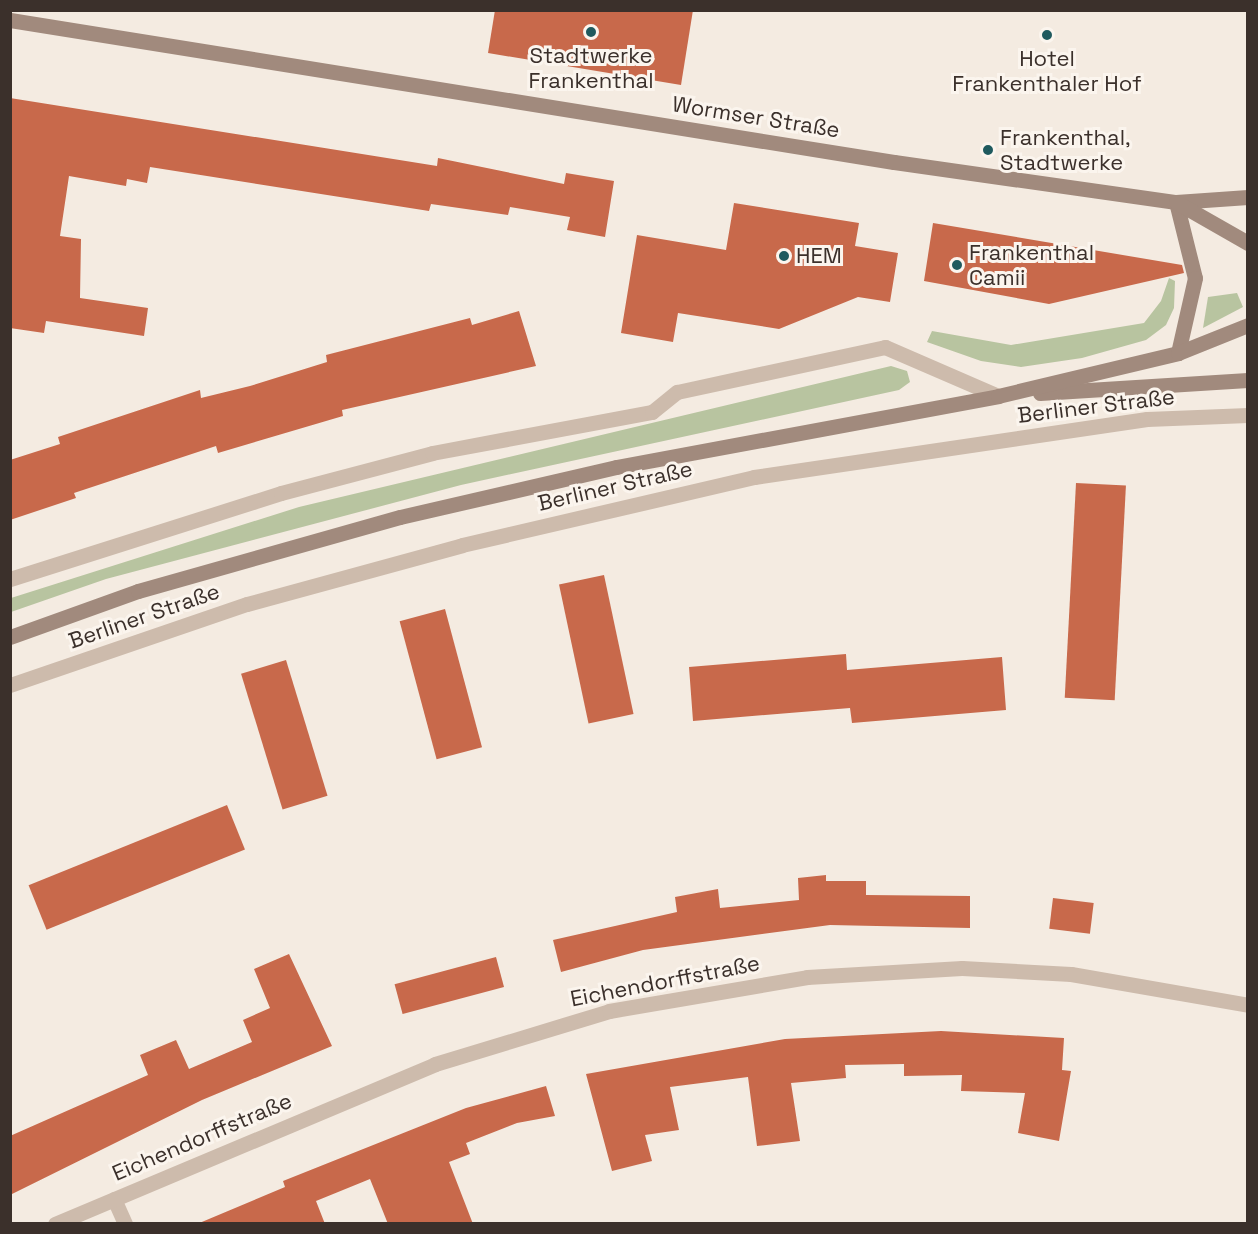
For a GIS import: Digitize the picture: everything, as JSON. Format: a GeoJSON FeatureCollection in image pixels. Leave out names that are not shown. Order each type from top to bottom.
{"type":"FeatureCollection","features":[{"type":"Feature","properties":{"kind":"main road","name":"Wormser Straße"},"geometry":{"type":"LineString","coordinates":[[10,20],[1176,202],[1248,197]]}},
{"type":"Feature","properties":{"kind":"main road","name":"Wormser Straße"},"geometry":{"type":"LineString","coordinates":[[1176,202],[1248,243]]}},
{"type":"Feature","properties":{"kind":"main road"},"geometry":{"type":"LineString","coordinates":[[1176,202],[1195,278],[1178,353]]}},
{"type":"Feature","properties":{"kind":"main road"},"geometry":{"type":"LineString","coordinates":[[1178,353],[1248,325]]}},
{"type":"Feature","properties":{"kind":"main road","name":"Berliner Straße"},"geometry":{"type":"LineString","coordinates":[[10,637],[138,591],[400,517],[616,467],[998,396],[1178,353]]}},
{"type":"Feature","properties":{"kind":"main road","name":"Berliner Straße"},"geometry":{"type":"LineString","coordinates":[[998,396],[1248,380]]}},
{"type":"Feature","properties":{"kind":"street","name":"Berliner Straße"},"geometry":{"type":"LineString","coordinates":[[10,579],[281,492],[432,453],[652,412],[677,392],[885,347],[998,396]]}},
{"type":"Feature","properties":{"kind":"street","name":"Berliner Straße"},"geometry":{"type":"LineString","coordinates":[[10,685],[247,604],[462,545],[754,477],[1147,419],[1248,414]]}},
{"type":"Feature","properties":{"kind":"street","name":"Eichendorffstraße"},"geometry":{"type":"LineString","coordinates":[[55,1224],[435,1064],[609,1011],[807,977],[962,968],[1071,974],[1248,1005]]}},
{"type":"Feature","properties":{"kind":"street"},"geometry":{"type":"LineString","coordinates":[[114,1199],[125,1224]]}},
{"type":"Feature","properties":{"kind":"green space"},"geometry":{"type":"Polygon","coordinates":[[[1169,278],[1175,281],[1174,308],[1166,325],[1146,340],[1082,358],[1021,367],[981,361],[927,342],[932,331],[1011,345],[1144,323],[1161,301],[1169,278]]]}},
{"type":"Feature","properties":{"kind":"green space"},"geometry":{"type":"Polygon","coordinates":[[[1237,293],[1243,307],[1203,328],[1208,297],[1237,293]]]}},
{"type":"Feature","properties":{"kind":"green space"},"geometry":{"type":"Polygon","coordinates":[[[891,366],[907,371],[910,382],[899,390],[461,485],[106,579],[11,612],[11,598],[299,507],[891,366]]]}},
{"type":"Feature","properties":{"kind":"building","name":"Stadtwerke Frankenthal"},"geometry":{"type":"Polygon","coordinates":[[[495,10],[693,10],[681,85],[488,53],[495,10]]]}},
{"type":"Feature","properties":{"kind":"building"},"geometry":{"type":"Polygon","coordinates":[[[10,98],[437,166],[438,158],[564,184],[566,173],[614,181],[605,237],[567,230],[570,217],[510,207],[508,215],[431,204],[429,211],[150,167],[147,183],[127,179],[126,186],[69,176],[60,236],[81,239],[80,298],[148,308],[144,336],[46,321],[44,333],[10,328],[10,98]]]}},
{"type":"Feature","properties":{"kind":"building"},"geometry":{"type":"Polygon","coordinates":[[[734,203],[859,223],[855,246],[898,253],[890,302],[858,297],[779,329],[678,313],[673,342],[621,333],[637,235],[726,250],[734,203]]]}},
{"type":"Feature","properties":{"kind":"building"},"geometry":{"type":"Polygon","coordinates":[[[933,223],[1182,265],[1184,273],[1049,304],[924,281],[933,223]]]}},
{"type":"Feature","properties":{"kind":"building"},"geometry":{"type":"Polygon","coordinates":[[[519,311],[536,366],[342,410],[343,416],[218,453],[216,446],[74,493],[76,498],[10,520],[10,460],[60,444],[58,437],[200,390],[201,398],[250,386],[327,362],[326,355],[470,318],[472,325],[519,311]]]}},
{"type":"Feature","properties":{"kind":"building"},"geometry":{"type":"Polygon","coordinates":[[[1076,483],[1126,486],[1115,700],[1065,698],[1076,483]]]}},
{"type":"Feature","properties":{"kind":"building"},"geometry":{"type":"Polygon","coordinates":[[[604,575],[634,714],[589,723],[559,585],[604,575]]]}},
{"type":"Feature","properties":{"kind":"building"},"geometry":{"type":"Polygon","coordinates":[[[445,609],[482,747],[437,759],[400,621],[445,609]]]}},
{"type":"Feature","properties":{"kind":"building"},"geometry":{"type":"Polygon","coordinates":[[[846,654],[847,670],[1002,657],[1006,710],[852,723],[850,708],[693,721],[689,667],[846,654]]]}},
{"type":"Feature","properties":{"kind":"building"},"geometry":{"type":"Polygon","coordinates":[[[286,660],[328,796],[283,810],[241,674],[286,660]]]}},
{"type":"Feature","properties":{"kind":"building"},"geometry":{"type":"Polygon","coordinates":[[[227,805],[245,850],[47,930],[29,885],[227,805]]]}},
{"type":"Feature","properties":{"kind":"building"},"geometry":{"type":"Polygon","coordinates":[[[826,875],[826,881],[866,881],[866,895],[970,896],[970,928],[830,925],[643,950],[561,972],[553,940],[677,912],[675,897],[718,889],[720,908],[799,900],[798,878],[826,875]]]}},
{"type":"Feature","properties":{"kind":"building"},"geometry":{"type":"Polygon","coordinates":[[[1053,898],[1094,903],[1090,934],[1049,929],[1053,898]]]}},
{"type":"Feature","properties":{"kind":"building"},"geometry":{"type":"Polygon","coordinates":[[[289,954],[332,1046],[202,1100],[10,1195],[10,1136],[148,1075],[140,1055],[176,1040],[189,1069],[252,1042],[243,1020],[270,1008],[254,969],[289,954]]]}},
{"type":"Feature","properties":{"kind":"building"},"geometry":{"type":"Polygon","coordinates":[[[496,957],[504,987],[403,1014],[395,984],[496,957]]]}},
{"type":"Feature","properties":{"kind":"building"},"geometry":{"type":"Polygon","coordinates":[[[941,1031],[1064,1038],[1062,1070],[1071,1071],[1059,1141],[1018,1133],[1025,1093],[961,1091],[962,1075],[904,1076],[904,1064],[845,1065],[846,1078],[791,1083],[800,1141],[757,1146],[748,1077],[670,1087],[679,1130],[645,1135],[652,1161],[612,1171],[586,1074],[785,1039],[941,1031]]]}},
{"type":"Feature","properties":{"kind":"building"},"geometry":{"type":"Polygon","coordinates":[[[546,1086],[555,1116],[517,1123],[466,1143],[470,1154],[449,1162],[473,1224],[388,1224],[370,1179],[316,1201],[325,1224],[197,1224],[285,1187],[283,1181],[466,1108],[546,1086]]]}},
{"type":"Feature","properties":{"kind":"place","name":"Stadtwerke Frankenthal"},"geometry":{"type":"Point","coordinates":[591,32]}},
{"type":"Feature","properties":{"kind":"place","name":"Hotel Frankenthaler Hof"},"geometry":{"type":"Point","coordinates":[1047,35]}},
{"type":"Feature","properties":{"kind":"place","name":"Frankenthal, Stadtwerke"},"geometry":{"type":"Point","coordinates":[988,150]}},
{"type":"Feature","properties":{"kind":"place","name":"HEM"},"geometry":{"type":"Point","coordinates":[784,256]}},
{"type":"Feature","properties":{"kind":"place","name":"Frankenthal Camii"},"geometry":{"type":"Point","coordinates":[957,265]}}]}
